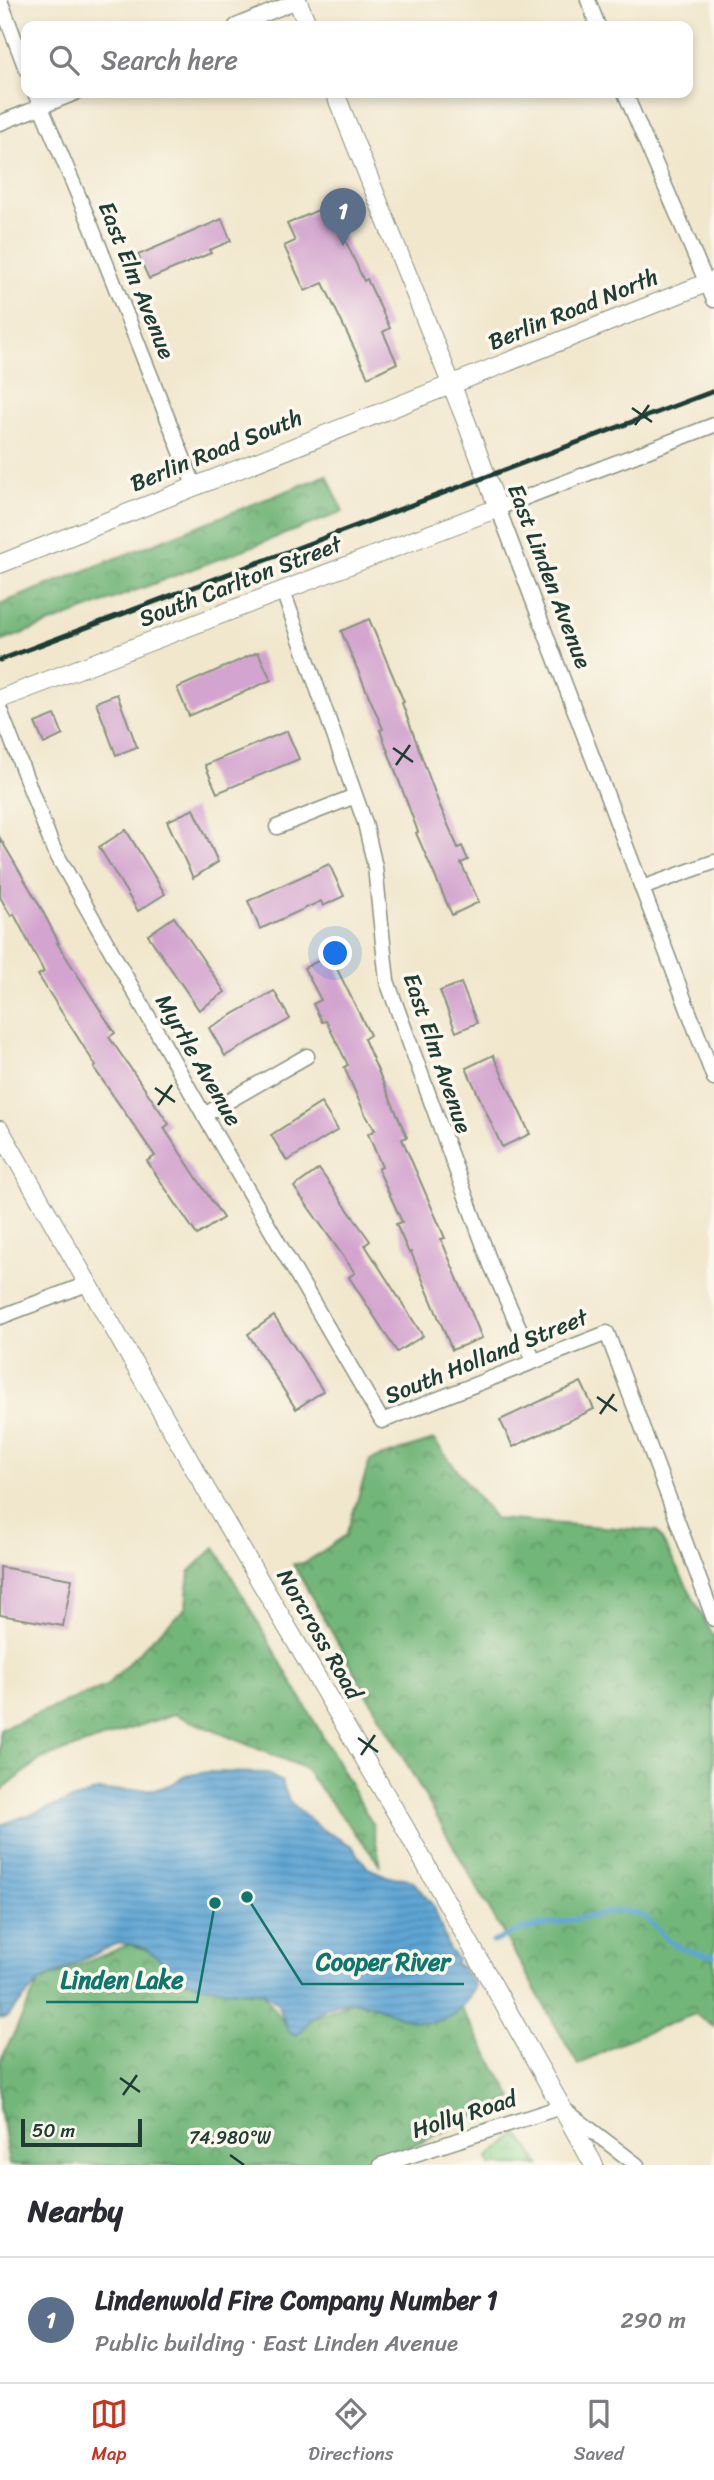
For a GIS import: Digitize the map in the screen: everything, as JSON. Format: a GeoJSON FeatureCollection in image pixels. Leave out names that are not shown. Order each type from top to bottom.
{"type":"FeatureCollection","features":[{"type":"Feature","properties":{"kind":"street"},"geometry":{"type":"LineString","coordinates":[[0,0],[21,56]]}},
{"type":"Feature","properties":{"kind":"street"},"geometry":{"type":"LineString","coordinates":[[248,21],[298,0],[306,21]]}},
{"type":"Feature","properties":{"kind":"street"},"geometry":{"type":"LineString","coordinates":[[588,0],[596,21]]}},
{"type":"Feature","properties":{"kind":"street","name":"East Elm Avenue"},"geometry":{"type":"LineString","coordinates":[[37,98],[194,485]]}},
{"type":"Feature","properties":{"kind":"street"},"geometry":{"type":"LineString","coordinates":[[0,123],[63,98]]}},
{"type":"Feature","properties":{"kind":"street","name":"East Linden Avenue"},"geometry":{"type":"LineString","coordinates":[[337,98],[451,384],[714,1078]]}},
{"type":"Feature","properties":{"kind":"street"},"geometry":{"type":"LineString","coordinates":[[627,98],[710,281],[714,300]]}},
{"type":"Feature","properties":{"kind":"street","name":"Berlin Road North"},"geometry":{"type":"LineString","coordinates":[[451,384],[710,281]]}},
{"type":"Feature","properties":{"kind":"street","name":"Berlin Road South"},"geometry":{"type":"LineString","coordinates":[[0,564],[451,384]]}},
{"type":"Feature","properties":{"kind":"street"},"geometry":{"type":"LineString","coordinates":[[498,508],[714,425]]}},
{"type":"Feature","properties":{"kind":"street","name":"South Carlton Street"},"geometry":{"type":"LineString","coordinates":[[0,699],[498,508]]}},
{"type":"Feature","properties":{"kind":"street","name":"East Elm Avenue"},"geometry":{"type":"LineString","coordinates":[[283,591],[365,823],[375,867],[387,981],[491,1265],[534,1362]]}},
{"type":"Feature","properties":{"kind":"street","name":"Myrtle Avenue"},"geometry":{"type":"LineString","coordinates":[[0,709],[53,848],[382,1421]]}},
{"type":"Feature","properties":{"kind":"street"},"geometry":{"type":"LineString","coordinates":[[277,827],[355,796]]}},
{"type":"Feature","properties":{"kind":"street"},"geometry":{"type":"LineString","coordinates":[[642,888],[714,862]]}},
{"type":"Feature","properties":{"kind":"street"},"geometry":{"type":"LineString","coordinates":[[204,1115],[307,1056]]}},
{"type":"Feature","properties":{"kind":"street","name":"Norcross Road"},"geometry":{"type":"LineString","coordinates":[[0,1130],[404,1826],[594,2165]]}},
{"type":"Feature","properties":{"kind":"street"},"geometry":{"type":"LineString","coordinates":[[0,1317],[88,1284]]}},
{"type":"Feature","properties":{"kind":"street","name":"South Holland Street"},"geometry":{"type":"LineString","coordinates":[[382,1421],[607,1333],[714,1619]]}},
{"type":"Feature","properties":{"kind":"street"},"geometry":{"type":"LineString","coordinates":[[561,2107],[638,2165]]}},
{"type":"Feature","properties":{"kind":"street","name":"Holly Road"},"geometry":{"type":"LineString","coordinates":[[387,2164],[561,2107]]}},
{"type":"Feature","properties":{"kind":"green space"},"geometry":{"type":"Polygon","coordinates":[[[327,475],[343,512],[0,642],[0,604],[327,475]]]}},
{"type":"Feature","properties":{"kind":"green space"},"geometry":{"type":"Polygon","coordinates":[[[434,1440],[495,1519],[657,1531],[714,1637],[714,2027],[695,2014],[624,2041],[578,2065],[293,1564],[305,1563],[346,1535],[370,1460],[434,1440]]]}},
{"type":"Feature","properties":{"kind":"green space"},"geometry":{"type":"Polygon","coordinates":[[[215,1547],[372,1823],[381,1866],[304,1768],[174,1714],[41,1759],[0,1792],[0,1729],[106,1686],[186,1608],[189,1572],[215,1547]]]}},
{"type":"Feature","properties":{"kind":"green space"},"geometry":{"type":"Polygon","coordinates":[[[130,1944],[263,1992],[291,2033],[311,2019],[353,2001],[437,2020],[457,2001],[513,2098],[395,2155],[398,2165],[9,2165],[0,2107],[0,2062],[39,1982],[130,1944]]]}},
{"type":"Feature","properties":{"kind":"green space"},"geometry":{"type":"Polygon","coordinates":[[[518,2133],[540,2165],[490,2165],[488,2158],[518,2133]]]}},
{"type":"Feature","properties":{"kind":"water"},"geometry":{"type":"Polygon","coordinates":[[[207,1772],[266,1773],[282,1782],[289,1801],[320,1828],[352,1846],[368,1868],[389,1877],[413,1881],[434,1907],[449,1950],[457,1959],[455,1964],[461,1967],[474,1984],[463,2005],[443,2020],[429,2023],[402,2017],[375,2006],[350,2002],[320,2012],[297,2035],[288,2031],[277,2002],[263,1992],[197,1985],[175,1976],[156,1956],[140,1946],[122,1943],[39,1982],[7,2017],[0,2019],[0,1825],[97,1791],[157,1789],[185,1776],[207,1772]]]}},
{"type":"Feature","properties":{"kind":"building"},"geometry":{"type":"Polygon","coordinates":[[[329,205],[364,281],[367,279],[390,328],[383,332],[397,363],[368,377],[323,283],[305,291],[284,246],[295,241],[287,224],[329,205]]]}},
{"type":"Feature","properties":{"kind":"building"},"geometry":{"type":"Polygon","coordinates":[[[222,219],[231,241],[209,250],[211,253],[149,279],[138,255],[222,219]]]}},
{"type":"Feature","properties":{"kind":"building"},"geometry":{"type":"Polygon","coordinates":[[[369,619],[404,702],[402,703],[439,804],[458,848],[462,846],[468,860],[461,863],[479,902],[452,915],[416,833],[418,832],[380,730],[383,729],[341,631],[369,619]]]}},
{"type":"Feature","properties":{"kind":"building"},"geometry":{"type":"Polygon","coordinates":[[[258,652],[271,680],[189,716],[177,688],[258,652]]]}},
{"type":"Feature","properties":{"kind":"building"},"geometry":{"type":"Polygon","coordinates":[[[117,694],[137,747],[116,755],[96,702],[117,694]]]}},
{"type":"Feature","properties":{"kind":"building"},"geometry":{"type":"Polygon","coordinates":[[[55,715],[63,735],[44,744],[35,723],[55,715]]]}},
{"type":"Feature","properties":{"kind":"building"},"geometry":{"type":"Polygon","coordinates":[[[287,731],[299,759],[217,793],[205,765],[287,731]]]}},
{"type":"Feature","properties":{"kind":"building"},"geometry":{"type":"Polygon","coordinates":[[[194,809],[218,862],[193,878],[167,821],[194,809]]]}},
{"type":"Feature","properties":{"kind":"building"},"geometry":{"type":"Polygon","coordinates":[[[126,830],[165,894],[138,911],[99,847],[126,830]]]}},
{"type":"Feature","properties":{"kind":"building"},"geometry":{"type":"Polygon","coordinates":[[[0,838],[41,908],[57,943],[115,1033],[109,1037],[169,1124],[164,1128],[223,1218],[197,1235],[147,1161],[155,1156],[94,1068],[96,1066],[38,975],[44,972],[14,914],[11,916],[0,897],[0,838]]]}},
{"type":"Feature","properties":{"kind":"building"},"geometry":{"type":"Polygon","coordinates":[[[329,864],[344,896],[323,906],[321,901],[260,929],[248,901],[329,864]]]}},
{"type":"Feature","properties":{"kind":"building"},"geometry":{"type":"Polygon","coordinates":[[[174,917],[225,992],[199,1010],[148,935],[174,917]]]}},
{"type":"Feature","properties":{"kind":"building"},"geometry":{"type":"Polygon","coordinates":[[[330,955],[370,1035],[364,1039],[407,1137],[402,1139],[445,1238],[441,1239],[482,1338],[452,1350],[411,1252],[409,1253],[396,1224],[402,1222],[378,1169],[382,1167],[368,1134],[375,1130],[344,1067],[348,1065],[326,1021],[322,1022],[313,1004],[321,1000],[304,968],[330,955]]]}},
{"type":"Feature","properties":{"kind":"building"},"geometry":{"type":"Polygon","coordinates":[[[461,983],[477,1023],[456,1032],[440,991],[461,983]]]}},
{"type":"Feature","properties":{"kind":"building"},"geometry":{"type":"Polygon","coordinates":[[[274,991],[290,1019],[225,1056],[209,1028],[274,991]]]}},
{"type":"Feature","properties":{"kind":"building"},"geometry":{"type":"Polygon","coordinates":[[[493,1055],[530,1134],[502,1147],[466,1068],[493,1055]]]}},
{"type":"Feature","properties":{"kind":"building"},"geometry":{"type":"Polygon","coordinates":[[[321,1103],[338,1130],[287,1161],[271,1135],[321,1103]]]}},
{"type":"Feature","properties":{"kind":"building"},"geometry":{"type":"Polygon","coordinates":[[[319,1169],[370,1241],[365,1245],[423,1336],[397,1352],[349,1277],[355,1273],[294,1187],[319,1169]]]}},
{"type":"Feature","properties":{"kind":"building"},"geometry":{"type":"Polygon","coordinates":[[[274,1316],[323,1391],[296,1409],[248,1334],[274,1316]]]}},
{"type":"Feature","properties":{"kind":"building"},"geometry":{"type":"Polygon","coordinates":[[[581,1382],[594,1409],[513,1447],[500,1420],[581,1382]]]}},
{"type":"Feature","properties":{"kind":"building"},"geometry":{"type":"Polygon","coordinates":[[[0,1567],[72,1579],[63,1626],[0,1615],[0,1567]]]}},
{"type":"Feature","properties":{"kind":"waterway"},"geometry":{"type":"LineString","coordinates":[[493,1942],[520,1930],[618,1911],[639,1914],[646,1918],[668,1940],[681,1948],[714,1956]]}},
{"type":"Feature","properties":{"kind":"railway"},"geometry":{"type":"LineString","coordinates":[[0,660],[714,391]]}},
{"type":"Feature","properties":{"kind":"place","name":"Lindenwold Fire Company Number 1"},"geometry":{"type":"Point","coordinates":[343,246]}},
{"type":"Feature","properties":{"kind":"place","name":"Cooper River"},"geometry":{"type":"Point","coordinates":[247,1897]}},
{"type":"Feature","properties":{"kind":"place","name":"Linden Lake"},"geometry":{"type":"Point","coordinates":[215,1903]}}]}
